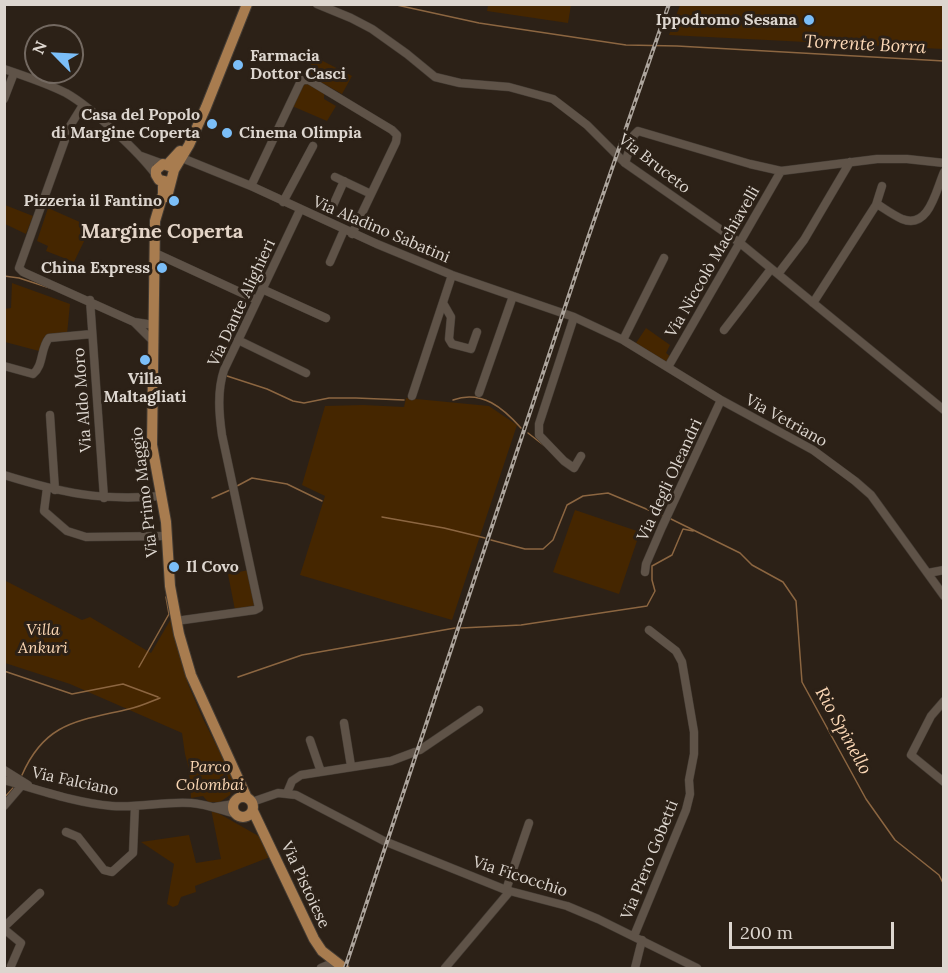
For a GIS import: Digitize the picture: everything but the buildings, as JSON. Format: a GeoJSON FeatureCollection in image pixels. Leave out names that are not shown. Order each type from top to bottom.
{"type":"FeatureCollection","features":[{"type":"Feature","properties":{"kind":"main road"},"geometry":{"type":"LineString","coordinates":[[166,172],[178,155],[192,126],[235,25],[241,4]]}},
{"type":"Feature","properties":{"kind":"main road"},"geometry":{"type":"LineString","coordinates":[[166,172],[182,158],[206,107],[247,4]]}},
{"type":"Feature","properties":{"kind":"main road","name":"Via Primo Maggio"},"geometry":{"type":"LineString","coordinates":[[166,172],[156,219],[152,445],[167,536],[170,586],[176,621],[191,675],[239,782],[243,806]]}},
{"type":"Feature","properties":{"kind":"main road","name":"Via Pistoiese"},"geometry":{"type":"LineString","coordinates":[[243,806],[267,838],[314,939],[322,951],[340,965]]}},
{"type":"Feature","properties":{"kind":"street","name":"Via Bruceto"},"geometry":{"type":"LineString","coordinates":[[317,4],[372,29],[435,78],[460,83],[509,87],[553,99],[587,125],[625,163],[740,243],[944,410]]}},
{"type":"Feature","properties":{"kind":"street"},"geometry":{"type":"LineString","coordinates":[[4,69],[59,90],[82,105],[140,156],[166,172]]}},
{"type":"Feature","properties":{"kind":"street"},"geometry":{"type":"LineString","coordinates":[[4,99],[14,73]]}},
{"type":"Feature","properties":{"kind":"street"},"geometry":{"type":"LineString","coordinates":[[251,186],[300,83],[305,79],[396,133],[397,140],[371,194],[330,262]]}},
{"type":"Feature","properties":{"kind":"street"},"geometry":{"type":"LineString","coordinates":[[82,105],[70,126],[19,268],[23,272],[90,300],[134,322],[154,325]]}},
{"type":"Feature","properties":{"kind":"street"},"geometry":{"type":"LineString","coordinates":[[625,163],[634,135],[638,131],[750,164],[782,171],[878,159],[944,163]]}},
{"type":"Feature","properties":{"kind":"street"},"geometry":{"type":"LineString","coordinates":[[283,202],[313,147]]}},
{"type":"Feature","properties":{"kind":"street"},"geometry":{"type":"LineString","coordinates":[[140,156],[166,172]]}},
{"type":"Feature","properties":{"kind":"street","name":"Via Aladino Sabatini"},"geometry":{"type":"LineString","coordinates":[[182,158],[251,186],[348,232],[452,274],[574,317]]}},
{"type":"Feature","properties":{"kind":"street"},"geometry":{"type":"LineString","coordinates":[[724,330],[804,240],[850,162]]}},
{"type":"Feature","properties":{"kind":"street","name":"Via Niccolò Machiavelli"},"geometry":{"type":"LineString","coordinates":[[668,368],[782,171]]}},
{"type":"Feature","properties":{"kind":"street"},"geometry":{"type":"LineString","coordinates":[[877,204],[904,220],[918,221],[926,215],[944,172]]}},
{"type":"Feature","properties":{"kind":"street"},"geometry":{"type":"LineString","coordinates":[[335,177],[371,194]]}},
{"type":"Feature","properties":{"kind":"street"},"geometry":{"type":"LineString","coordinates":[[331,210],[344,182]]}},
{"type":"Feature","properties":{"kind":"street"},"geometry":{"type":"LineString","coordinates":[[813,303],[877,204],[882,186]]}},
{"type":"Feature","properties":{"kind":"street","name":"Via Dante Alighieri"},"geometry":{"type":"LineString","coordinates":[[176,621],[259,608],[222,435],[220,402],[222,374],[300,210]]}},
{"type":"Feature","properties":{"kind":"street"},"geometry":{"type":"LineString","coordinates":[[155,253],[257,300]]}},
{"type":"Feature","properties":{"kind":"street"},"geometry":{"type":"LineString","coordinates":[[623,340],[664,258]]}},
{"type":"Feature","properties":{"kind":"street"},"geometry":{"type":"LineString","coordinates":[[412,396],[452,274]]}},
{"type":"Feature","properties":{"kind":"street"},"geometry":{"type":"LineString","coordinates":[[262,289],[326,318]]}},
{"type":"Feature","properties":{"kind":"street"},"geometry":{"type":"LineString","coordinates":[[479,393],[513,296]]}},
{"type":"Feature","properties":{"kind":"street","name":"Via Aldo Moro"},"geometry":{"type":"LineString","coordinates":[[90,300],[104,498]]}},
{"type":"Feature","properties":{"kind":"street"},"geometry":{"type":"LineString","coordinates":[[442,303],[451,317],[450,342],[471,349],[477,332]]}},
{"type":"Feature","properties":{"kind":"street"},"geometry":{"type":"LineString","coordinates":[[574,317],[539,424],[539,435],[574,468],[581,456]]}},
{"type":"Feature","properties":{"kind":"street","name":"Via Vetriano"},"geometry":{"type":"LineString","coordinates":[[574,317],[623,340],[721,400],[813,450],[855,480],[870,495],[944,596]]}},
{"type":"Feature","properties":{"kind":"street"},"geometry":{"type":"LineString","coordinates":[[134,322],[154,342]]}},
{"type":"Feature","properties":{"kind":"street"},"geometry":{"type":"LineString","coordinates":[[4,366],[33,374],[38,369],[49,338],[92,334]]}},
{"type":"Feature","properties":{"kind":"street"},"geometry":{"type":"LineString","coordinates":[[238,340],[306,373]]}},
{"type":"Feature","properties":{"kind":"street","name":"Via degli Oleandri"},"geometry":{"type":"LineString","coordinates":[[645,572],[646,564],[662,527],[721,400]]}},
{"type":"Feature","properties":{"kind":"street"},"geometry":{"type":"LineString","coordinates":[[50,415],[51,489],[44,511],[67,531],[86,537],[167,536]]}},
{"type":"Feature","properties":{"kind":"street"},"geometry":{"type":"LineString","coordinates":[[4,475],[51,489],[104,498],[161,496]]}},
{"type":"Feature","properties":{"kind":"street"},"geometry":{"type":"LineString","coordinates":[[928,573],[944,570]]}},
{"type":"Feature","properties":{"kind":"street","name":"Via Piero Gobetti"},"geometry":{"type":"LineString","coordinates":[[638,938],[686,810],[694,754],[694,732],[682,662],[676,651],[649,630]]}},
{"type":"Feature","properties":{"kind":"street"},"geometry":{"type":"LineString","coordinates":[[944,701],[931,716],[911,755],[944,782]]}},
{"type":"Feature","properties":{"kind":"street"},"geometry":{"type":"LineString","coordinates":[[243,806],[272,794],[287,793],[292,781],[298,777],[394,760],[417,751],[479,710]]}},
{"type":"Feature","properties":{"kind":"street"},"geometry":{"type":"LineString","coordinates":[[344,723],[351,766]]}},
{"type":"Feature","properties":{"kind":"street"},"geometry":{"type":"LineString","coordinates":[[310,740],[321,772]]}},
{"type":"Feature","properties":{"kind":"street"},"geometry":{"type":"LineString","coordinates":[[4,770],[13,773],[32,788]]}},
{"type":"Feature","properties":{"kind":"street","name":"Via Falciano"},"geometry":{"type":"LineString","coordinates":[[4,780],[92,803],[113,806],[189,802],[212,807],[243,806]]}},
{"type":"Feature","properties":{"kind":"street"},"geometry":{"type":"LineString","coordinates":[[4,806],[22,785]]}},
{"type":"Feature","properties":{"kind":"street","name":"Via Ficocchio"},"geometry":{"type":"LineString","coordinates":[[287,793],[299,796],[387,842],[508,891],[567,906],[638,938],[698,969]]}},
{"type":"Feature","properties":{"kind":"street"},"geometry":{"type":"LineString","coordinates":[[66,832],[80,838],[102,868],[107,872],[112,872],[133,853],[135,806]]}},
{"type":"Feature","properties":{"kind":"street"},"geometry":{"type":"LineString","coordinates":[[445,969],[508,891],[529,823]]}},
{"type":"Feature","properties":{"kind":"street"},"geometry":{"type":"LineString","coordinates":[[11,966],[21,943],[4,928],[40,893]]}},
{"type":"Feature","properties":{"kind":"street"},"geometry":{"type":"LineString","coordinates":[[635,969],[638,938]]}},
{"type":"Feature","properties":{"kind":"street"},"geometry":{"type":"LineString","coordinates":[[321,968],[340,965]]}},
{"type":"Feature","properties":{"kind":"green space"},"geometry":{"type":"Polygon","coordinates":[[[488,4],[571,5],[568,23],[487,11],[488,4]]]}},
{"type":"Feature","properties":{"kind":"green space","name":"Ippodromo Sesana"},"geometry":{"type":"Polygon","coordinates":[[[680,5],[943,5],[943,49],[669,35],[680,5]]]}},
{"type":"Feature","properties":{"kind":"green space"},"geometry":{"type":"Polygon","coordinates":[[[315,57],[352,76],[342,94],[306,74],[315,57]]]}},
{"type":"Feature","properties":{"kind":"green space"},"geometry":{"type":"Polygon","coordinates":[[[307,83],[324,93],[324,99],[336,106],[327,121],[292,106],[303,84],[307,83]]]}},
{"type":"Feature","properties":{"kind":"green space"},"geometry":{"type":"Polygon","coordinates":[[[5,205],[33,216],[26,234],[5,224],[5,205]]]}},
{"type":"Feature","properties":{"kind":"green space"},"geometry":{"type":"Polygon","coordinates":[[[48,208],[91,227],[74,262],[46,251],[48,246],[37,241],[48,208]]]}},
{"type":"Feature","properties":{"kind":"green space"},"geometry":{"type":"Polygon","coordinates":[[[12,283],[70,304],[67,334],[44,337],[39,351],[5,342],[4,309],[11,308],[12,283]]]}},
{"type":"Feature","properties":{"kind":"green space"},"geometry":{"type":"Polygon","coordinates":[[[646,328],[670,345],[666,353],[671,357],[667,363],[634,346],[646,328]]]}},
{"type":"Feature","properties":{"kind":"green space"},"geometry":{"type":"Polygon","coordinates":[[[406,398],[489,406],[517,425],[452,620],[300,575],[325,496],[302,485],[325,406],[404,407],[406,398]]]}},
{"type":"Feature","properties":{"kind":"green space"},"geometry":{"type":"Polygon","coordinates":[[[575,510],[640,532],[619,594],[553,572],[575,510]]]}},
{"type":"Feature","properties":{"kind":"green space"},"geometry":{"type":"Polygon","coordinates":[[[249,570],[256,605],[235,610],[228,574],[249,570]]]}},
{"type":"Feature","properties":{"kind":"green space","name":"Villa Ankuri"},"geometry":{"type":"Polygon","coordinates":[[[4,580],[82,620],[90,617],[151,653],[172,617],[188,684],[234,780],[230,795],[220,802],[208,802],[203,796],[191,798],[189,769],[182,733],[70,684],[5,663],[4,580]]]}},
{"type":"Feature","properties":{"kind":"green space"},"geometry":{"type":"Polygon","coordinates":[[[211,809],[262,838],[270,857],[195,886],[196,892],[181,897],[178,905],[173,907],[167,904],[174,864],[141,842],[189,835],[196,863],[221,859],[211,809]]]}},
{"type":"Feature","properties":{"kind":"waterway","name":"Torrente Borra"},"geometry":{"type":"LineString","coordinates":[[392,4],[479,23],[626,45],[944,61]]}},
{"type":"Feature","properties":{"kind":"waterway"},"geometry":{"type":"LineString","coordinates":[[4,276],[19,278],[53,289]]}},
{"type":"Feature","properties":{"kind":"waterway"},"geometry":{"type":"LineString","coordinates":[[227,376],[304,403],[329,398],[404,400]]}},
{"type":"Feature","properties":{"kind":"waterway"},"geometry":{"type":"LineString","coordinates":[[453,400],[464,397],[483,399],[500,408],[521,428]]}},
{"type":"Feature","properties":{"kind":"waterway"},"geometry":{"type":"LineString","coordinates":[[528,433],[546,447]]}},
{"type":"Feature","properties":{"kind":"waterway"},"geometry":{"type":"LineString","coordinates":[[237,486],[252,478],[287,484],[322,501]]}},
{"type":"Feature","properties":{"kind":"waterway"},"geometry":{"type":"LineString","coordinates":[[212,498],[230,490]]}},
{"type":"Feature","properties":{"kind":"waterway"},"geometry":{"type":"LineString","coordinates":[[491,540],[525,549],[543,549],[553,540],[567,505],[583,496],[608,493],[663,516]]}},
{"type":"Feature","properties":{"kind":"waterway"},"geometry":{"type":"LineString","coordinates":[[382,517],[485,538]]}},
{"type":"Feature","properties":{"kind":"waterway","name":"Rio Spinello"},"geometry":{"type":"LineString","coordinates":[[671,519],[740,553],[752,565],[783,582],[796,601],[802,682],[866,799],[895,840],[939,875],[944,885]]}},
{"type":"Feature","properties":{"kind":"waterway"},"geometry":{"type":"LineString","coordinates":[[461,628],[521,625],[647,606],[655,591],[652,566],[672,555],[683,529],[693,531]]}},
{"type":"Feature","properties":{"kind":"waterway"},"geometry":{"type":"LineString","coordinates":[[139,667],[169,614],[166,597]]}},
{"type":"Feature","properties":{"kind":"waterway"},"geometry":{"type":"LineString","coordinates":[[238,677],[302,655],[455,628]]}},
{"type":"Feature","properties":{"kind":"waterway"},"geometry":{"type":"LineString","coordinates":[[4,671],[72,694],[123,684],[158,697]]}},
{"type":"Feature","properties":{"kind":"waterway"},"geometry":{"type":"LineString","coordinates":[[22,775],[41,744],[65,727],[79,721],[137,707],[160,698]]}},
{"type":"Feature","properties":{"kind":"waterway"},"geometry":{"type":"LineString","coordinates":[[4,798],[13,788]]}},
{"type":"Feature","properties":{"kind":"railway"},"geometry":{"type":"LineString","coordinates":[[345,968],[588,238],[669,4]]}},
{"type":"Feature","properties":{"kind":"place","name":"Ippodromo Sesana"},"geometry":{"type":"Point","coordinates":[809,20]}},
{"type":"Feature","properties":{"kind":"place","name":"Farmacia Dottor Casci"},"geometry":{"type":"Point","coordinates":[238,65]}},
{"type":"Feature","properties":{"kind":"place","name":"Casa del Popolo di Margine Coperta"},"geometry":{"type":"Point","coordinates":[212,124]}},
{"type":"Feature","properties":{"kind":"place","name":"Cinema Olimpia"},"geometry":{"type":"Point","coordinates":[227,133]}},
{"type":"Feature","properties":{"kind":"place","name":"Pizzeria il Fantino"},"geometry":{"type":"Point","coordinates":[174,201]}},
{"type":"Feature","properties":{"kind":"place","name":"China Express"},"geometry":{"type":"Point","coordinates":[162,268]}},
{"type":"Feature","properties":{"kind":"place","name":"Villa Maltagliati"},"geometry":{"type":"Point","coordinates":[145,360]}},
{"type":"Feature","properties":{"kind":"place","name":"Il Covo"},"geometry":{"type":"Point","coordinates":[174,567]}},
{"type":"Feature","properties":{"kind":"district","name":"Margine Coperta"},"geometry":{"type":"Point","coordinates":[162,232]}},
{"type":"Feature","properties":{"kind":"park label","name":"Parco Colombai"},"geometry":{"type":"Point","coordinates":[210,776]}}]}
